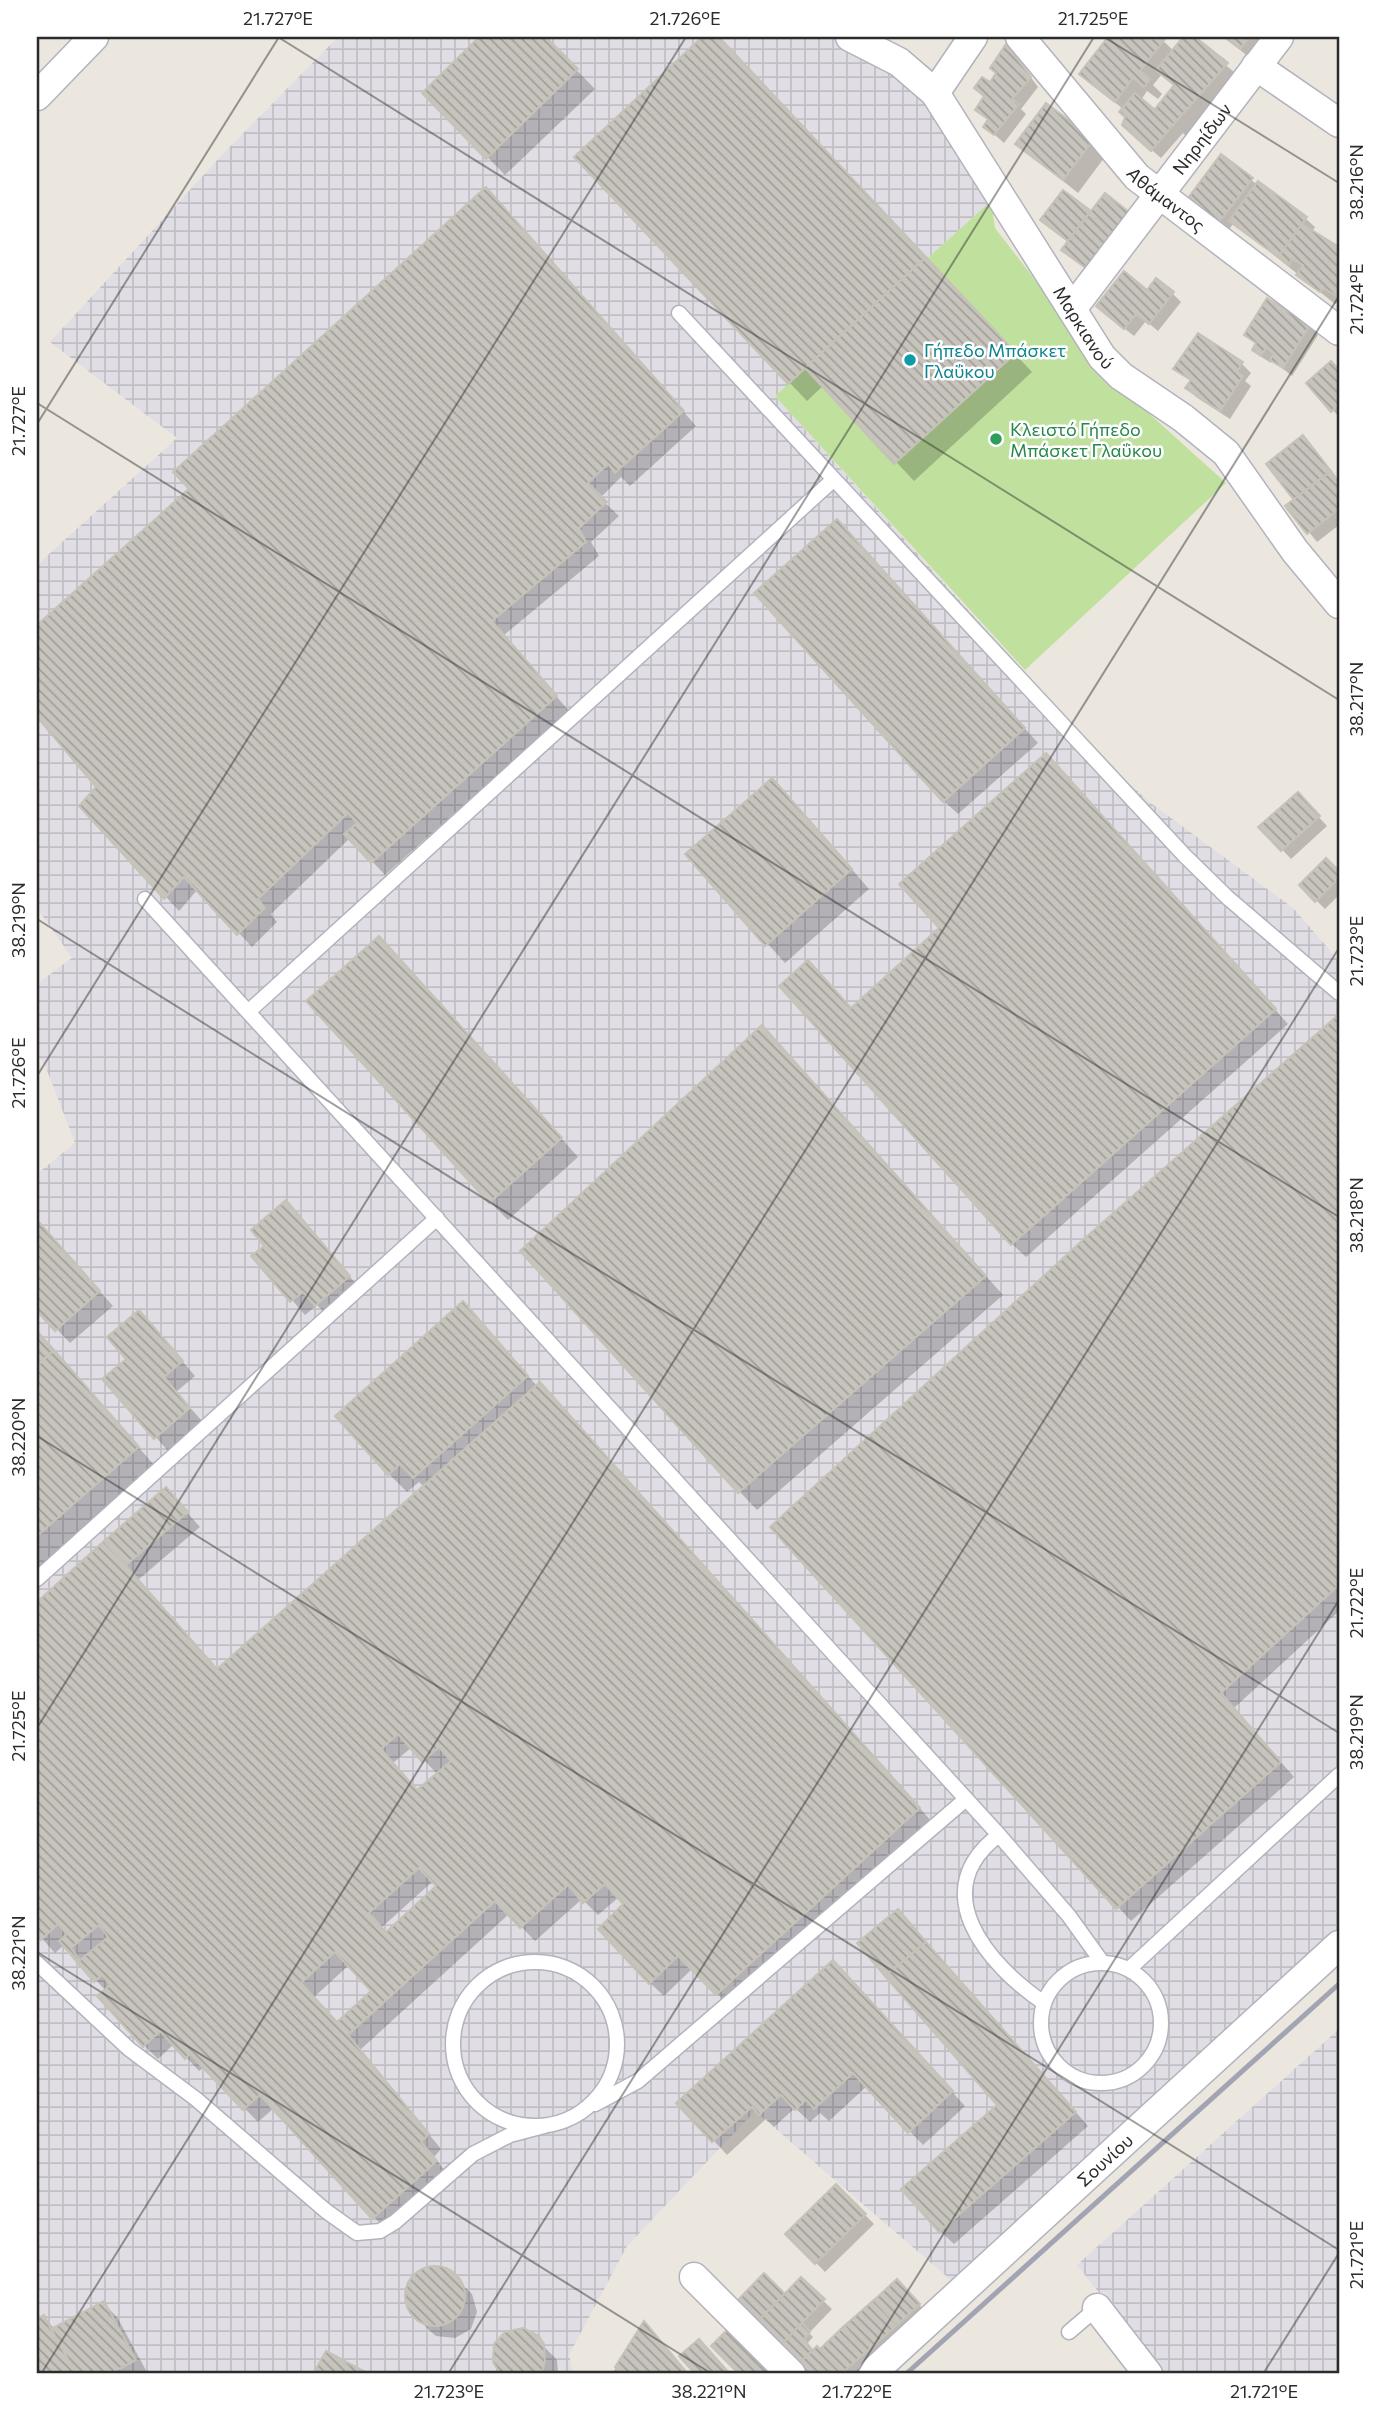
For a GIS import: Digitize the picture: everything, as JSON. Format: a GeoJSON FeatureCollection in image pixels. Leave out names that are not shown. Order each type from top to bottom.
{"type":"FeatureCollection","features":[{"type":"Feature","properties":{"kind":"street"},"geometry":{"type":"LineString","coordinates":[[37,96],[94,37]]}},
{"type":"Feature","properties":{"kind":"street","name":"Μαρκιανού"},"geometry":{"type":"LineString","coordinates":[[850,37],[899,62],[935,93],[1102,357],[1121,376],[1183,418],[1226,453],[1295,551],[1339,604]]}},
{"type":"Feature","properties":{"kind":"street"},"geometry":{"type":"LineString","coordinates":[[935,93],[973,37]]}},
{"type":"Feature","properties":{"kind":"street","name":"Αθάμαντος"},"geometry":{"type":"LineString","coordinates":[[1020,37],[1088,122],[1158,195],[1339,331]]}},
{"type":"Feature","properties":{"kind":"street","name":"Νηρηίδων"},"geometry":{"type":"LineString","coordinates":[[1072,309],[1279,37]]}},
{"type":"Feature","properties":{"kind":"street"},"geometry":{"type":"LineString","coordinates":[[1256,66],[1339,123]]}},
{"type":"Feature","properties":{"kind":"street","name":"Σουνίου"},"geometry":{"type":"LineString","coordinates":[[871,2374],[1339,1945]]}},
{"type":"Feature","properties":{"kind":"street"},"geometry":{"type":"LineString","coordinates":[[694,2277],[790,2374]]}},
{"type":"Feature","properties":{"kind":"street"},"geometry":{"type":"LineString","coordinates":[[1097,2308],[1148,2374]]}},
{"type":"Feature","properties":{"kind":"lane"},"geometry":{"type":"LineString","coordinates":[[679,313],[1185,856],[1228,898],[1339,993]]}},
{"type":"Feature","properties":{"kind":"lane"},"geometry":{"type":"LineString","coordinates":[[249,1011],[833,480]]}},
{"type":"Feature","properties":{"kind":"lane"},"geometry":{"type":"LineString","coordinates":[[145,899],[999,1835],[1069,1916],[1102,1962]]}},
{"type":"Feature","properties":{"kind":"lane"},"geometry":{"type":"LineString","coordinates":[[37,1579],[437,1218]]}},
{"type":"Feature","properties":{"kind":"lane"},"geometry":{"type":"LineString","coordinates":[[1129,1969],[1339,1775]]}},
{"type":"Feature","properties":{"kind":"lane"},"geometry":{"type":"LineString","coordinates":[[37,1963],[129,2049],[196,2099],[326,2211],[357,2233],[380,2231],[395,2222],[473,2154],[492,2142],[575,2117],[638,2081],[966,1799]]}},
{"type":"Feature","properties":{"kind":"lane"},"geometry":{"type":"LineString","coordinates":[[999,1835],[981,1850],[970,1868],[966,1885],[966,1911],[989,1954],[1016,1982],[1044,2003]]}},
{"type":"Feature","properties":{"kind":"lane"},"geometry":{"type":"LineString","coordinates":[[544,2126],[523,2126],[502,2120],[484,2109],[469,2093],[458,2074],[453,2053],[453,2032],[459,2011],[470,1993],[485,1978],[510,1965],[538,1961],[566,1967],[590,1982],[608,2004],[617,2031],[617,2059],[607,2086],[589,2107]]}},
{"type":"Feature","properties":{"kind":"lane"},"geometry":{"type":"LineString","coordinates":[[1102,1962],[1129,1969],[1140,1976],[1157,1998],[1162,2025],[1160,2039],[1146,2063],[1124,2079],[1111,2082],[1083,2080],[1059,2067],[1051,2056],[1041,2030],[1044,2003],[1050,1989],[1066,1973],[1087,1964],[1102,1962]]}},
{"type":"Feature","properties":{"kind":"lane"},"geometry":{"type":"LineString","coordinates":[[1069,2332],[1097,2308]]}},
{"type":"Feature","properties":{"kind":"shaded area"},"geometry":{"type":"Polygon","coordinates":[[[338,37],[832,37],[887,68],[926,98],[991,201],[775,396],[1111,768],[1152,804],[1293,908],[1339,961],[1339,1931],[952,2281],[755,2111],[627,2246],[569,2355],[573,2374],[37,2374],[37,2111],[41,2102],[37,2099],[37,1174],[75,1143],[45,1065],[37,1055],[37,984],[72,958],[37,908],[37,565],[177,438],[50,342],[222,155],[338,37]]]}},
{"type":"Feature","properties":{"kind":"shaded area"},"geometry":{"type":"Polygon","coordinates":[[[1339,2029],[1339,2374],[1164,2374],[1077,2265],[1339,2029]]]}},
{"type":"Feature","properties":{"kind":"green space","name":"Κλειστό Γήπεδο Μπάσκετ Γλαΰκου"},"geometry":{"type":"Polygon","coordinates":[[[991,201],[995,228],[1112,380],[1226,483],[1025,670],[775,396],[991,201]]]}},
{"type":"Feature","properties":{"kind":"building"},"geometry":{"type":"Polygon","coordinates":[[[479,37],[546,37],[578,69],[486,159],[422,93],[479,37]]]}},
{"type":"Feature","properties":{"kind":"building"},"geometry":{"type":"Polygon","coordinates":[[[702,37],[719,37],[926,257],[788,384],[574,157],[702,37]]]}},
{"type":"Feature","properties":{"kind":"building"},"geometry":{"type":"Polygon","coordinates":[[[1108,37],[1165,39],[1140,71],[1150,79],[1144,87],[1133,78],[1115,102],[1079,74],[1108,37]]]}},
{"type":"Feature","properties":{"kind":"building"},"geometry":{"type":"Polygon","coordinates":[[[1183,37],[1195,37],[1228,63],[1173,125],[1155,109],[1174,85],[1156,70],[1183,37]]]}},
{"type":"Feature","properties":{"kind":"building"},"geometry":{"type":"Polygon","coordinates":[[[1224,37],[1250,37],[1240,49],[1224,37]]]}},
{"type":"Feature","properties":{"kind":"building"},"geometry":{"type":"Polygon","coordinates":[[[1006,44],[1031,77],[1012,99],[1019,104],[994,135],[983,127],[988,119],[975,110],[984,96],[974,88],[982,77],[990,82],[996,73],[990,68],[1006,44]]]}},
{"type":"Feature","properties":{"kind":"building"},"geometry":{"type":"Polygon","coordinates":[[[1135,93],[1173,125],[1151,151],[1122,125],[1125,117],[1119,112],[1135,93]]]}},
{"type":"Feature","properties":{"kind":"building"},"geometry":{"type":"Polygon","coordinates":[[[1046,103],[1094,139],[1063,180],[1015,144],[1046,103]]]}},
{"type":"Feature","properties":{"kind":"building"},"geometry":{"type":"Polygon","coordinates":[[[1221,154],[1253,178],[1216,226],[1185,202],[1221,154]]]}},
{"type":"Feature","properties":{"kind":"building"},"geometry":{"type":"Polygon","coordinates":[[[1258,181],[1307,217],[1278,257],[1229,221],[1258,181]]]}},
{"type":"Feature","properties":{"kind":"building"},"geometry":{"type":"Polygon","coordinates":[[[486,187],[684,411],[615,473],[608,464],[588,483],[607,502],[579,528],[586,542],[492,621],[557,696],[371,863],[344,834],[357,823],[348,813],[258,899],[265,908],[237,935],[184,877],[164,899],[79,806],[96,787],[37,717],[37,625],[189,489],[173,472],[486,187]]]}},
{"type":"Feature","properties":{"kind":"building"},"geometry":{"type":"Polygon","coordinates":[[[1063,190],[1091,211],[1068,241],[1040,220],[1063,190]]]}},
{"type":"Feature","properties":{"kind":"building"},"geometry":{"type":"Polygon","coordinates":[[[1105,193],[1129,212],[1086,268],[1061,250],[1105,193]]]}},
{"type":"Feature","properties":{"kind":"building"},"geometry":{"type":"Polygon","coordinates":[[[1302,224],[1339,247],[1339,298],[1324,288],[1320,292],[1296,275],[1303,265],[1292,259],[1289,265],[1278,257],[1302,224]]]}},
{"type":"Feature","properties":{"kind":"building","name":"Γήπεδο Μπάσκετ Γλαΰκου"},"geometry":{"type":"Polygon","coordinates":[[[926,257],[1016,353],[894,464],[805,368],[926,257]]]}},
{"type":"Feature","properties":{"kind":"building"},"geometry":{"type":"Polygon","coordinates":[[[1124,271],[1147,290],[1156,278],[1174,292],[1149,324],[1136,314],[1124,329],[1096,306],[1124,271]]]}},
{"type":"Feature","properties":{"kind":"building"},"geometry":{"type":"Polygon","coordinates":[[[1267,298],[1310,325],[1283,368],[1270,360],[1274,353],[1266,348],[1261,356],[1252,350],[1256,343],[1244,335],[1267,298]]]}},
{"type":"Feature","properties":{"kind":"building"},"geometry":{"type":"Polygon","coordinates":[[[1198,333],[1243,362],[1237,372],[1243,376],[1220,411],[1185,388],[1191,380],[1173,369],[1198,333]]]}},
{"type":"Feature","properties":{"kind":"building"},"geometry":{"type":"Polygon","coordinates":[[[1331,361],[1339,370],[1339,404],[1331,412],[1306,383],[1331,361]]]}},
{"type":"Feature","properties":{"kind":"building"},"geometry":{"type":"Polygon","coordinates":[[[1303,435],[1331,471],[1294,500],[1266,464],[1303,435]]]}},
{"type":"Feature","properties":{"kind":"building"},"geometry":{"type":"Polygon","coordinates":[[[1331,471],[1339,482],[1339,509],[1307,534],[1285,506],[1331,471]]]}},
{"type":"Feature","properties":{"kind":"building"},"geometry":{"type":"Polygon","coordinates":[[[837,519],[1025,728],[943,802],[754,593],[837,519]]]}},
{"type":"Feature","properties":{"kind":"building"},"geometry":{"type":"Polygon","coordinates":[[[1046,753],[1276,1009],[1011,1245],[779,986],[808,960],[851,1008],[939,928],[899,884],[1046,753]]]}},
{"type":"Feature","properties":{"kind":"building"},"geometry":{"type":"Polygon","coordinates":[[[772,778],[852,869],[765,946],[685,854],[772,778]]]}},
{"type":"Feature","properties":{"kind":"building"},"geometry":{"type":"Polygon","coordinates":[[[1298,792],[1320,816],[1281,851],[1258,827],[1298,792]]]}},
{"type":"Feature","properties":{"kind":"building"},"geometry":{"type":"Polygon","coordinates":[[[1326,858],[1339,871],[1339,878],[1315,902],[1299,885],[1326,858]]]}},
{"type":"Feature","properties":{"kind":"building"},"geometry":{"type":"Polygon","coordinates":[[[379,936],[562,1138],[489,1203],[306,1001],[379,936]]]}},
{"type":"Feature","properties":{"kind":"building"},"geometry":{"type":"Polygon","coordinates":[[[1338,1015],[1339,1585],[1221,1693],[1281,1762],[1116,1909],[770,1527],[1085,1238],[1338,1015]]]}},
{"type":"Feature","properties":{"kind":"building"},"geometry":{"type":"Polygon","coordinates":[[[762,1025],[986,1276],[738,1493],[520,1251],[762,1025]]]}},
{"type":"Feature","properties":{"kind":"building"},"geometry":{"type":"Polygon","coordinates":[[[286,1200],[350,1276],[315,1306],[303,1292],[290,1302],[251,1256],[264,1246],[251,1230],[286,1200]]]}},
{"type":"Feature","properties":{"kind":"building"},"geometry":{"type":"Polygon","coordinates":[[[37,1220],[100,1291],[55,1331],[37,1311],[37,1220]]]}},
{"type":"Feature","properties":{"kind":"building"},"geometry":{"type":"Polygon","coordinates":[[[463,1301],[528,1376],[413,1478],[400,1464],[388,1475],[335,1416],[463,1301]]]}},
{"type":"Feature","properties":{"kind":"building"},"geometry":{"type":"Polygon","coordinates":[[[139,1310],[183,1361],[164,1377],[190,1408],[154,1439],[102,1379],[126,1359],[107,1337],[139,1310]]]}},
{"type":"Feature","properties":{"kind":"building"},"geometry":{"type":"Polygon","coordinates":[[[37,1331],[54,1350],[37,1366],[37,1331]]]}},
{"type":"Feature","properties":{"kind":"building"},"geometry":{"type":"Polygon","coordinates":[[[54,1350],[139,1447],[37,1536],[37,1366],[54,1350]]]}},
{"type":"Feature","properties":{"kind":"building"},"geometry":{"type":"Polygon","coordinates":[[[540,1382],[920,1808],[716,1995],[678,1956],[649,1984],[598,1929],[623,1904],[605,1884],[583,1903],[568,1885],[520,1928],[495,1901],[348,2035],[429,2134],[421,2142],[437,2161],[372,2219],[260,2095],[243,2110],[190,2054],[185,2059],[160,2031],[143,2047],[97,1996],[110,1985],[102,1975],[94,1982],[59,1941],[67,1934],[58,1924],[41,1940],[37,1936],[37,1602],[104,1541],[217,1669],[540,1382]],[[398,1734],[381,1749],[417,1790],[451,1761],[439,1747],[422,1762],[398,1734]],[[419,1868],[369,1913],[386,1932],[436,1886],[419,1868]],[[99,1925],[71,1948],[80,1960],[108,1937],[99,1925]],[[335,1952],[301,1983],[337,2022],[371,1991],[335,1952]]]}},
{"type":"Feature","properties":{"kind":"building"},"geometry":{"type":"Polygon","coordinates":[[[166,1487],[188,1512],[126,1565],[104,1541],[166,1487]]]}},
{"type":"Feature","properties":{"kind":"building"},"geometry":{"type":"Polygon","coordinates":[[[898,1909],[926,1942],[885,1976],[857,1943],[898,1909]]]}},
{"type":"Feature","properties":{"kind":"building"},"geometry":{"type":"Polygon","coordinates":[[[926,1942],[1076,2112],[939,2232],[901,2189],[997,2105],[885,1976],[926,1942]]]}},
{"type":"Feature","properties":{"kind":"building"},"geometry":{"type":"Polygon","coordinates":[[[833,1960],[953,2091],[908,2133],[853,2073],[814,2109],[806,2100],[795,2110],[781,2095],[759,2115],[752,2107],[712,2142],[676,2103],[833,1960]]]}},
{"type":"Feature","properties":{"kind":"building"},"geometry":{"type":"Polygon","coordinates":[[[836,2184],[866,2214],[815,2264],[785,2234],[836,2184]]]}},
{"type":"Feature","properties":{"kind":"building"},"geometry":{"type":"Polygon","coordinates":[[[435,2266],[456,2275],[465,2296],[456,2317],[435,2326],[414,2317],[405,2296],[414,2275],[435,2266]]]}},
{"type":"Feature","properties":{"kind":"building"},"geometry":{"type":"Polygon","coordinates":[[[764,2273],[785,2294],[757,2322],[736,2302],[764,2273]]]}},
{"type":"Feature","properties":{"kind":"building"},"geometry":{"type":"Polygon","coordinates":[[[801,2277],[825,2299],[781,2345],[757,2322],[801,2277]]]}},
{"type":"Feature","properties":{"kind":"building"},"geometry":{"type":"Polygon","coordinates":[[[897,2279],[920,2304],[897,2325],[874,2300],[897,2279]]]}},
{"type":"Feature","properties":{"kind":"building"},"geometry":{"type":"Polygon","coordinates":[[[874,2300],[897,2325],[866,2352],[844,2326],[874,2300]]]}},
{"type":"Feature","properties":{"kind":"building"},"geometry":{"type":"Polygon","coordinates":[[[104,2301],[136,2360],[110,2374],[76,2374],[51,2329],[104,2301]]]}},
{"type":"Feature","properties":{"kind":"building"},"geometry":{"type":"Polygon","coordinates":[[[44,2315],[76,2374],[37,2374],[37,2319],[44,2315]]]}},
{"type":"Feature","properties":{"kind":"building"},"geometry":{"type":"Polygon","coordinates":[[[644,2321],[688,2374],[622,2374],[615,2367],[644,2321]]]}},
{"type":"Feature","properties":{"kind":"building"},"geometry":{"type":"Polygon","coordinates":[[[802,2323],[810,2332],[804,2339],[813,2351],[798,2364],[781,2345],[802,2323]]]}},
{"type":"Feature","properties":{"kind":"building"},"geometry":{"type":"Polygon","coordinates":[[[732,2325],[773,2366],[764,2374],[739,2374],[711,2346],[732,2325]]]}},
{"type":"Feature","properties":{"kind":"building"},"geometry":{"type":"Polygon","coordinates":[[[844,2326],[866,2352],[842,2373],[820,2349],[844,2326]]]}},
{"type":"Feature","properties":{"kind":"building"},"geometry":{"type":"Polygon","coordinates":[[[523,2328],[539,2336],[544,2344],[545,2362],[542,2371],[538,2374],[500,2374],[493,2362],[494,2344],[505,2332],[523,2328]]]}},
{"type":"Feature","properties":{"kind":"building"},"geometry":{"type":"Polygon","coordinates":[[[699,2339],[730,2374],[695,2374],[679,2356],[699,2339]]]}},
{"type":"Feature","properties":{"kind":"building"},"geometry":{"type":"Polygon","coordinates":[[[817,2346],[843,2374],[808,2374],[798,2364],[817,2346]]]}},
{"type":"Feature","properties":{"kind":"building"},"geometry":{"type":"Polygon","coordinates":[[[326,2351],[369,2374],[313,2374],[326,2351]]]}},
{"type":"Feature","properties":{"kind":"railway"},"geometry":{"type":"LineString","coordinates":[[906,2374],[1339,1984]]}},
{"type":"Feature","properties":{"kind":"place","name":"Γήπεδο Μπάσκετ Γλαΰκου"},"geometry":{"type":"Point","coordinates":[910,360]}},
{"type":"Feature","properties":{"kind":"place","name":"Κλειστό Γήπεδο Μπάσκετ Γλαΰκου"},"geometry":{"type":"Point","coordinates":[996,439]}}]}
